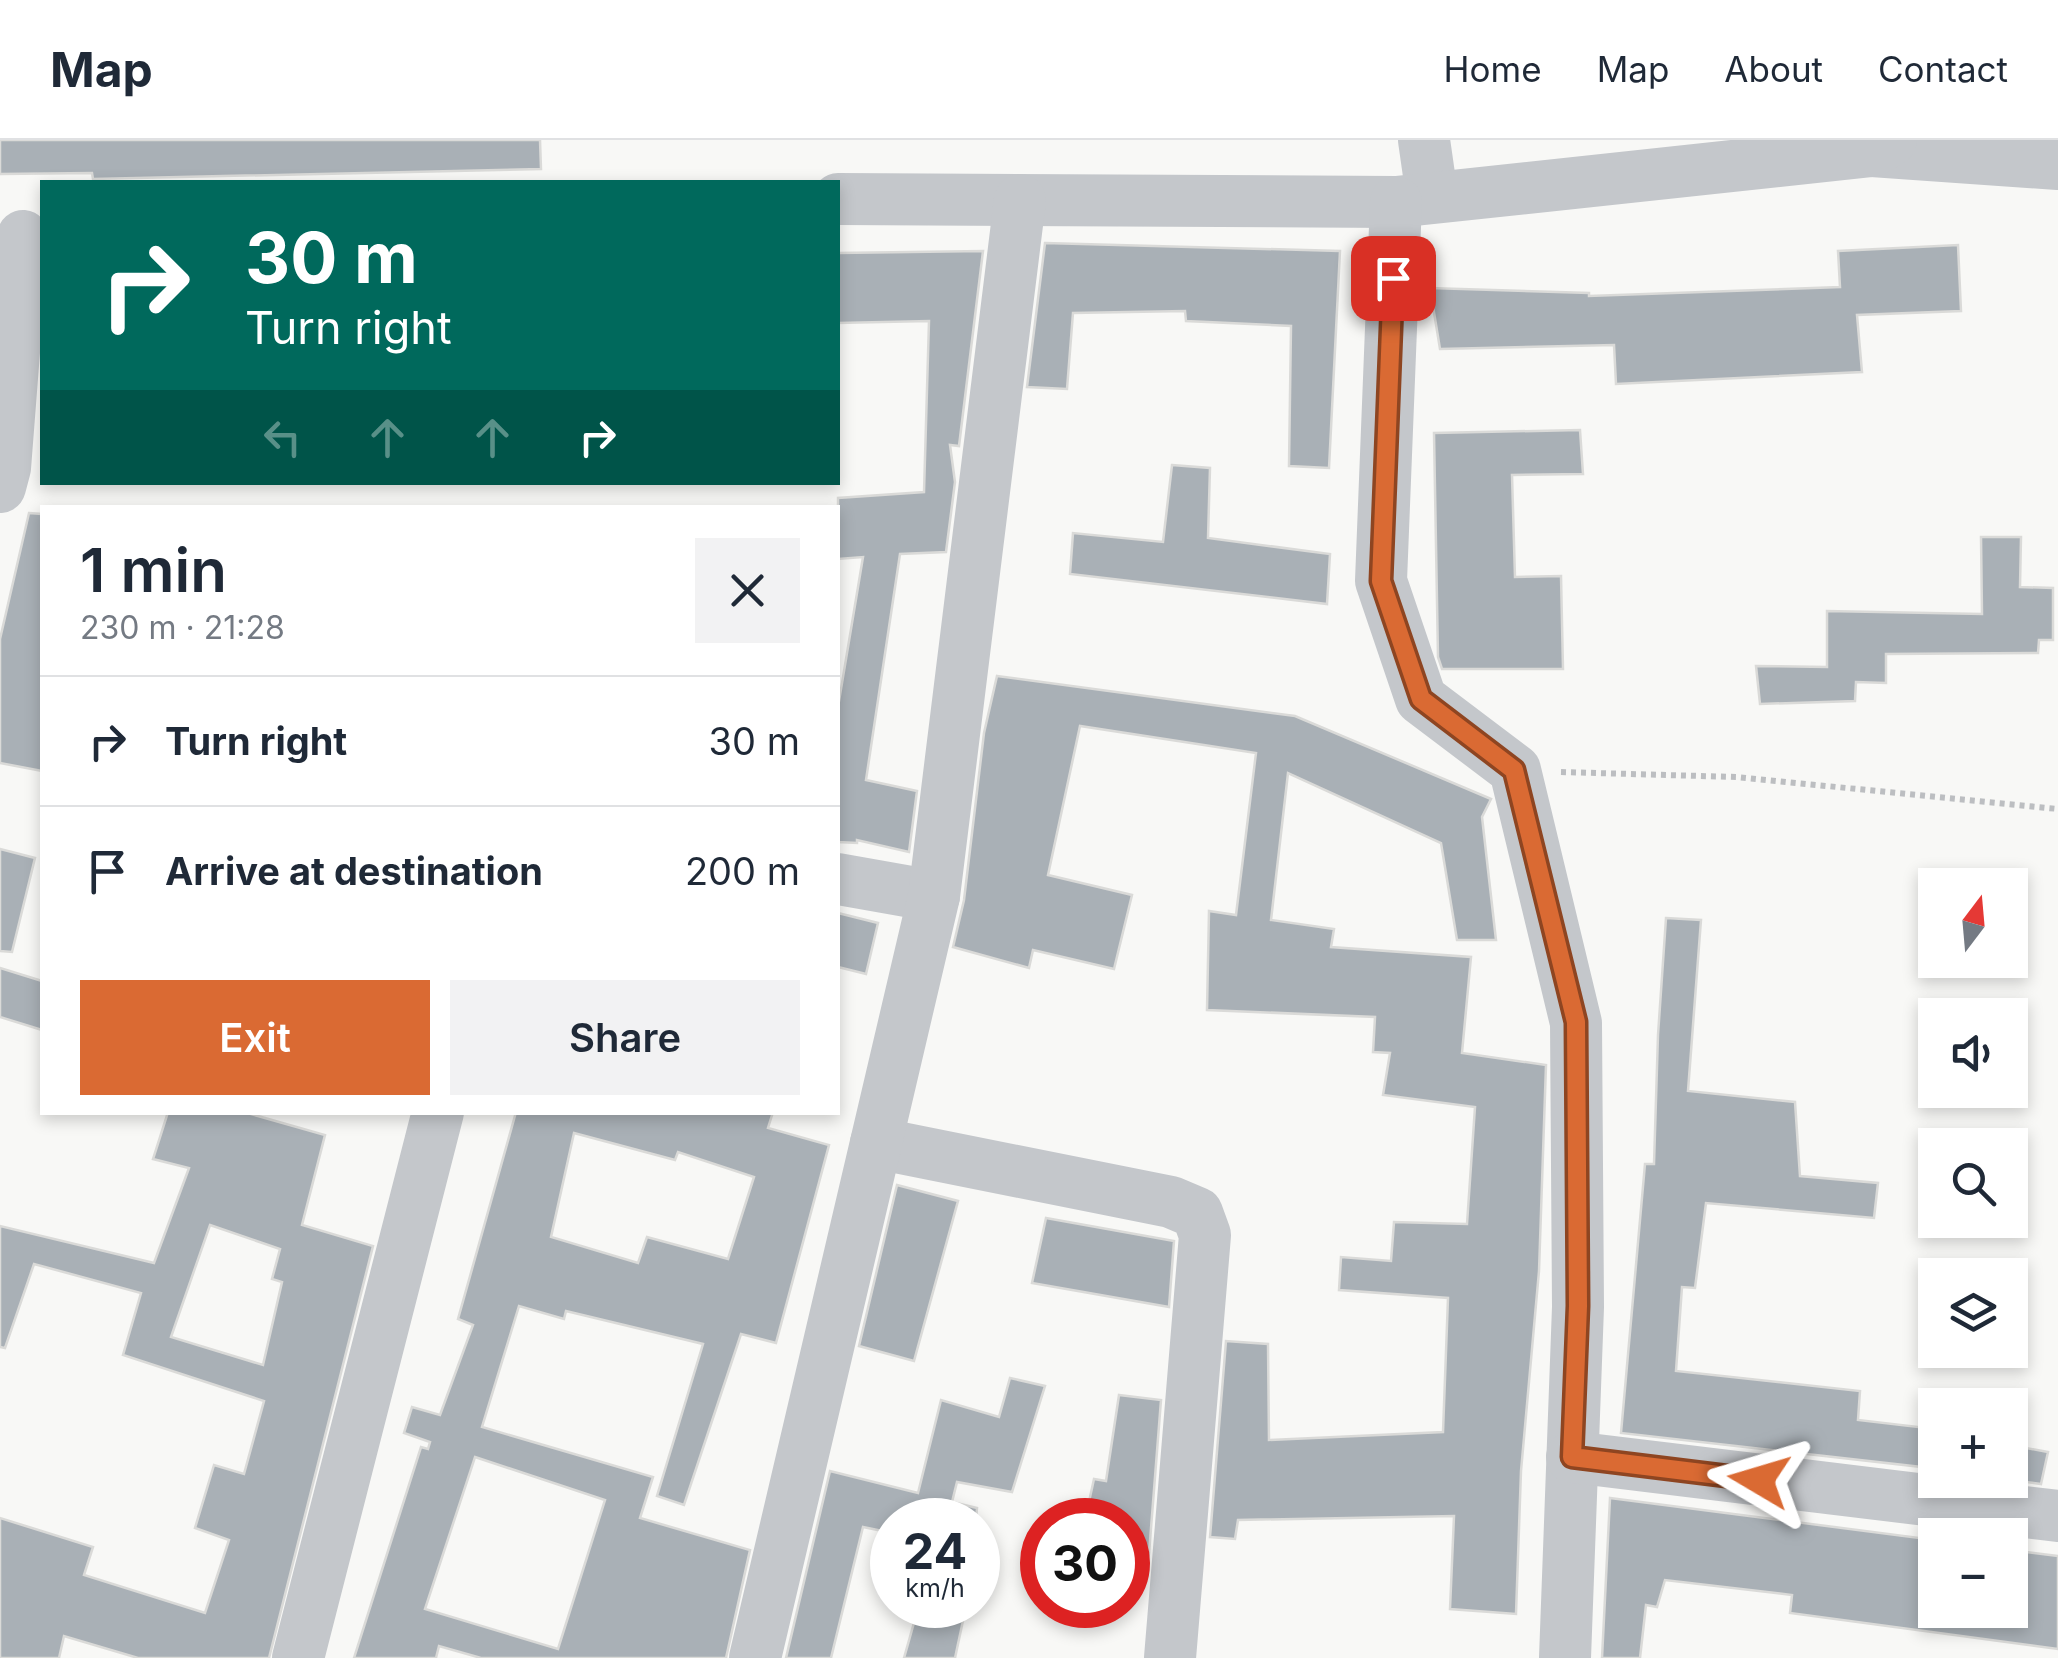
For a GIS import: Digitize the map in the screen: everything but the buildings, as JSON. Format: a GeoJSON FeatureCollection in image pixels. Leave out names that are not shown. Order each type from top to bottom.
{"type":"FeatureCollection","features":[{"type":"Feature","properties":{"kind":"street"},"geometry":{"type":"LineString","coordinates":[[1424,140],[1414,199],[1381,581],[1421,699],[1514,770],[1576,1022],[1578,1306],[1565,1658]]}},
{"type":"Feature","properties":{"kind":"street"},"geometry":{"type":"LineString","coordinates":[[840,199],[1414,199],[1881,146],[2058,164]]}},
{"type":"Feature","properties":{"kind":"street"},"geometry":{"type":"LineString","coordinates":[[755,1658],[934,896],[1020,200]]}},
{"type":"Feature","properties":{"kind":"street"},"geometry":{"type":"LineString","coordinates":[[0,487],[5,468],[22,235]]}},
{"type":"Feature","properties":{"kind":"street"},"geometry":{"type":"LineString","coordinates":[[840,879],[934,896]]}},
{"type":"Feature","properties":{"kind":"street"},"geometry":{"type":"LineString","coordinates":[[298,1658],[437,1115]]}},
{"type":"Feature","properties":{"kind":"street"},"geometry":{"type":"LineString","coordinates":[[876,1143],[1170,1202],[1196,1213],[1205,1235],[1170,1658]]}},
{"type":"Feature","properties":{"kind":"street"},"geometry":{"type":"LineString","coordinates":[[1572,1457],[2058,1516]]}},
{"type":"Feature","properties":{"kind":"path"},"geometry":{"type":"LineString","coordinates":[[1514,770],[1736,777],[2058,809]]}},
{"type":"Feature","properties":{"kind":"route"},"geometry":{"type":"LineString","coordinates":[[1393,278],[1381,581],[1421,699],[1514,770],[1576,1022],[1578,1306],[1572,1457],[1759,1480]]}}]}
